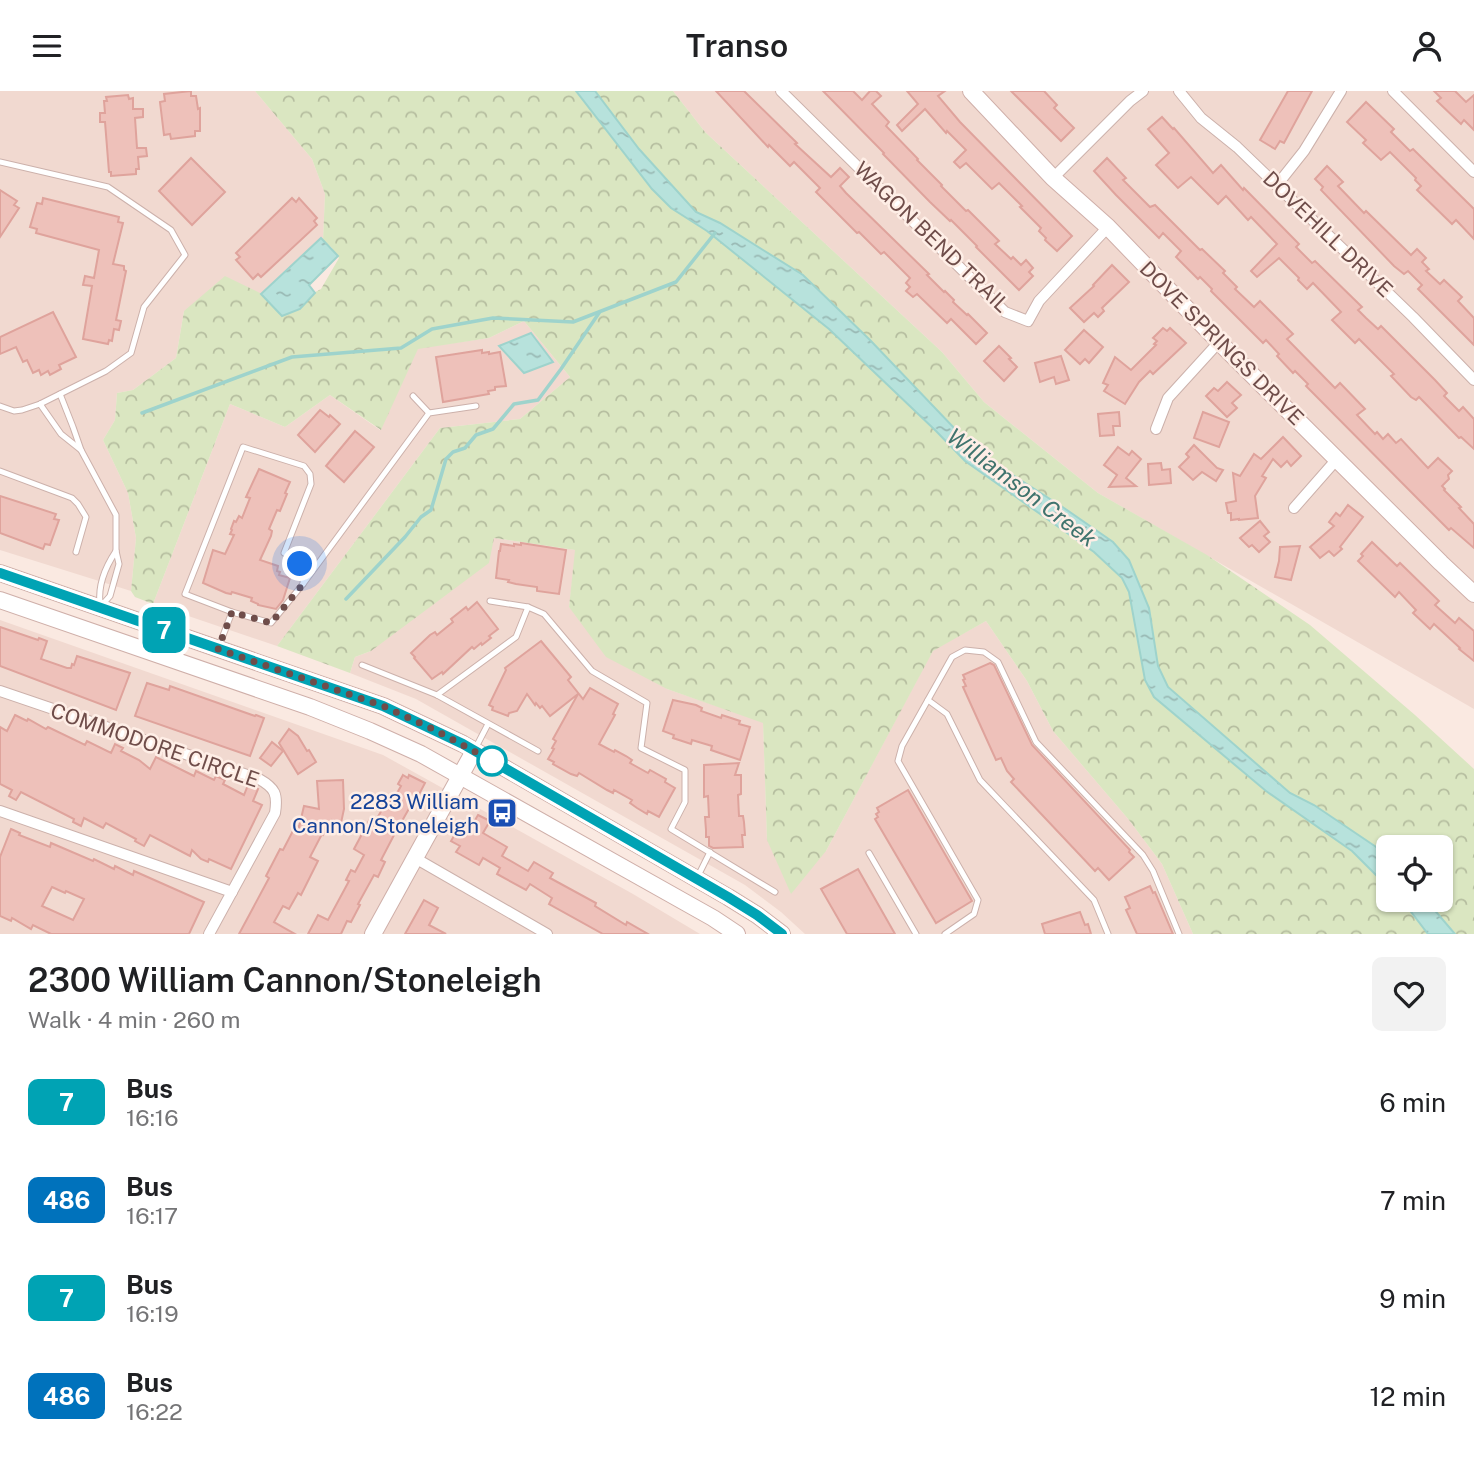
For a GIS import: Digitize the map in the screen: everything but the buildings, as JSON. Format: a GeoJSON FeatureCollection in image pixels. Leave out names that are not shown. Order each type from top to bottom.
{"type":"FeatureCollection","features":[{"type":"Feature","properties":{"kind":"main road","name":"DOVE SPRINGS DRIVE"},"geometry":{"type":"LineString","coordinates":[[971,91],[1053,178],[1108,227],[1219,342],[1474,594]]}},
{"type":"Feature","properties":{"kind":"main road"},"geometry":{"type":"LineString","coordinates":[[0,573],[383,706],[433,729],[697,879],[757,915],[782,934]]}},
{"type":"Feature","properties":{"kind":"main road"},"geometry":{"type":"LineString","coordinates":[[0,600],[310,707],[377,734],[421,754],[737,934]]}},
{"type":"Feature","properties":{"kind":"main road"},"geometry":{"type":"LineString","coordinates":[[94,633],[100,607]]}},
{"type":"Feature","properties":{"kind":"main road"},"geometry":{"type":"LineString","coordinates":[[373,934],[474,751]]}},
{"type":"Feature","properties":{"kind":"street","name":"WAGON BEND TRAIL"},"geometry":{"type":"LineString","coordinates":[[781,91],[1005,312],[1028,321],[1039,301],[1108,227]]}},
{"type":"Feature","properties":{"kind":"street"},"geometry":{"type":"LineString","coordinates":[[1053,178],[1143,91]]}},
{"type":"Feature","properties":{"kind":"street","name":"DOVEHILL DRIVE"},"geometry":{"type":"LineString","coordinates":[[1179,91],[1201,118],[1277,185],[1474,380]]}},
{"type":"Feature","properties":{"kind":"street"},"geometry":{"type":"LineString","coordinates":[[1277,185],[1304,151],[1342,91]]}},
{"type":"Feature","properties":{"kind":"street"},"geometry":{"type":"LineString","coordinates":[[1393,91],[1474,172]]}},
{"type":"Feature","properties":{"kind":"street"},"geometry":{"type":"LineString","coordinates":[[1156,429],[1168,398],[1219,342]]}},
{"type":"Feature","properties":{"kind":"street"},"geometry":{"type":"LineString","coordinates":[[1294,508],[1337,459]]}},
{"type":"Feature","properties":{"kind":"street","name":"COMMODORE CIRCLE"},"geometry":{"type":"LineString","coordinates":[[1,692],[259,779],[270,786],[276,795],[275,813],[209,934]]}},
{"type":"Feature","properties":{"kind":"street"},"geometry":{"type":"LineString","coordinates":[[0,811],[232,892]]}},
{"type":"Feature","properties":{"kind":"street"},"geometry":{"type":"LineString","coordinates":[[415,858],[547,934]]}},
{"type":"Feature","properties":{"kind":"lane"},"geometry":{"type":"LineString","coordinates":[[0,162],[108,187],[171,230],[185,255],[144,307],[131,353],[106,371],[40,404],[14,411],[0,405]]}},
{"type":"Feature","properties":{"kind":"lane"},"geometry":{"type":"LineString","coordinates":[[60,394],[80,450],[116,515],[116,551],[119,564],[110,594],[100,607]]}},
{"type":"Feature","properties":{"kind":"lane"},"geometry":{"type":"LineString","coordinates":[[413,395],[429,413]]}},
{"type":"Feature","properties":{"kind":"lane"},"geometry":{"type":"LineString","coordinates":[[40,404],[61,434],[80,450]]}},
{"type":"Feature","properties":{"kind":"lane"},"geometry":{"type":"LineString","coordinates":[[303,584],[300,564],[284,553],[311,484],[310,474],[304,466],[243,447],[186,594],[232,612],[271,623],[303,584],[429,413],[476,406]]}},
{"type":"Feature","properties":{"kind":"lane"},"geometry":{"type":"LineString","coordinates":[[0,471],[72,498],[78,504],[86,517],[76,552]]}},
{"type":"Feature","properties":{"kind":"lane"},"geometry":{"type":"LineString","coordinates":[[100,607],[99,592],[108,561],[116,551]]}},
{"type":"Feature","properties":{"kind":"lane"},"geometry":{"type":"LineString","coordinates":[[490,601],[528,607],[544,614],[592,671],[647,703],[641,748],[685,770],[685,801],[671,829],[775,892]]}},
{"type":"Feature","properties":{"kind":"lane"},"geometry":{"type":"LineString","coordinates":[[437,695],[516,637],[528,607]]}},
{"type":"Feature","properties":{"kind":"lane"},"geometry":{"type":"LineString","coordinates":[[218,649],[232,612]]}},
{"type":"Feature","properties":{"kind":"lane"},"geometry":{"type":"LineString","coordinates":[[945,934],[974,913],[978,900],[898,761],[902,746],[952,657],[965,650],[984,652],[998,662],[1036,742],[1143,855],[1153,871],[1179,934]]}},
{"type":"Feature","properties":{"kind":"lane"},"geometry":{"type":"LineString","coordinates":[[362,665],[437,695],[538,751]]}},
{"type":"Feature","properties":{"kind":"lane"},"geometry":{"type":"LineString","coordinates":[[928,700],[947,714],[980,780],[1094,900],[1108,934]]}},
{"type":"Feature","properties":{"kind":"lane"},"geometry":{"type":"LineString","coordinates":[[474,751],[488,724]]}},
{"type":"Feature","properties":{"kind":"lane"},"geometry":{"type":"LineString","coordinates":[[697,879],[710,852]]}},
{"type":"Feature","properties":{"kind":"lane"},"geometry":{"type":"LineString","coordinates":[[869,853],[916,934]]}},
{"type":"Feature","properties":{"kind":"shaded area"},"geometry":{"type":"Polygon","coordinates":[[[0,91],[255,91],[312,159],[325,194],[323,240],[262,294],[184,311],[176,358],[133,390],[117,393],[115,420],[103,440],[128,493],[136,538],[131,591],[0,550],[0,91]]]}},
{"type":"Feature","properties":{"kind":"shaded area"},"geometry":{"type":"Polygon","coordinates":[[[673,91],[1474,91],[1474,709],[1098,493],[984,402],[942,352],[705,132],[673,91]]]}},
{"type":"Feature","properties":{"kind":"shaded area"},"geometry":{"type":"Polygon","coordinates":[[[524,321],[570,377],[520,419],[440,428],[277,646],[153,604],[230,404],[285,427],[330,395],[380,430],[418,348],[489,338],[524,321]]]}},
{"type":"Feature","properties":{"kind":"shaded area"},"geometry":{"type":"Polygon","coordinates":[[[494,538],[576,550],[569,607],[667,689],[763,722],[767,840],[826,851],[933,650],[986,621],[1027,681],[1053,731],[1129,820],[1162,864],[1193,934],[805,934],[745,885],[416,699],[350,673],[355,657],[371,651],[494,538]]]}},
{"type":"Feature","properties":{"kind":"shaded area"},"geometry":{"type":"Polygon","coordinates":[[[0,620],[383,755],[700,934],[0,934],[0,620]]]}},
{"type":"Feature","properties":{"kind":"green space"},"geometry":{"type":"Polygon","coordinates":[[[255,91],[673,91],[705,132],[942,352],[984,402],[1098,493],[1207,555],[1310,625],[1474,769],[1474,934],[1193,934],[1162,864],[1129,820],[1053,731],[1027,681],[986,621],[933,651],[826,851],[791,894],[767,840],[763,723],[667,689],[606,657],[569,607],[575,550],[494,538],[489,563],[371,651],[355,657],[350,673],[277,646],[440,428],[520,419],[570,377],[524,321],[489,338],[418,349],[381,430],[330,395],[285,427],[230,404],[153,604],[135,597],[131,591],[136,538],[128,493],[103,440],[115,420],[117,393],[133,390],[176,358],[184,311],[225,276],[262,294],[278,312],[321,289],[339,258],[323,240],[325,194],[312,159],[255,91]]]}},
{"type":"Feature","properties":{"kind":"water","name":"Williamson Creek"},"geometry":{"type":"Polygon","coordinates":[[[576,91],[595,91],[639,149],[696,212],[720,223],[803,275],[870,340],[977,452],[1113,542],[1129,560],[1149,608],[1158,666],[1168,687],[1290,793],[1314,805],[1376,847],[1376,875],[1352,851],[1266,791],[1154,697],[1145,680],[1129,592],[1122,578],[1094,552],[965,461],[829,329],[707,231],[671,208],[652,189],[576,91]]]}},
{"type":"Feature","properties":{"kind":"water"},"geometry":{"type":"Polygon","coordinates":[[[321,238],[338,256],[309,285],[315,293],[300,309],[282,316],[261,294],[321,238]]]}},
{"type":"Feature","properties":{"kind":"water"},"geometry":{"type":"Polygon","coordinates":[[[531,333],[553,362],[524,373],[499,346],[531,333]]]}},
{"type":"Feature","properties":{"kind":"water"},"geometry":{"type":"Polygon","coordinates":[[[1411,912],[1436,912],[1455,934],[1428,934],[1411,912]]]}},
{"type":"Feature","properties":{"kind":"waterway"},"geometry":{"type":"LineString","coordinates":[[142,413],[292,357],[401,348],[432,329],[493,318],[573,322],[676,282],[715,233]]}},
{"type":"Feature","properties":{"kind":"waterway"},"geometry":{"type":"LineString","coordinates":[[346,599],[421,517],[431,510],[446,459],[453,452],[465,448],[476,435],[493,429],[514,404],[538,400],[599,313]]}},
{"type":"Feature","properties":{"kind":"bus line","name":"7"},"geometry":{"type":"LineString","coordinates":[[0,573],[383,706],[433,729],[728,897],[782,934]]}},
{"type":"Feature","properties":{"kind":"place","name":"2283 William Cannon/Stoneleigh"},"geometry":{"type":"Point","coordinates":[502,813]}},
{"type":"Feature","properties":{"kind":"route"},"geometry":{"type":"LineString","coordinates":[[300,564],[303,584],[271,623],[232,612],[218,649],[383,706],[463,744],[492,761]]}}]}
